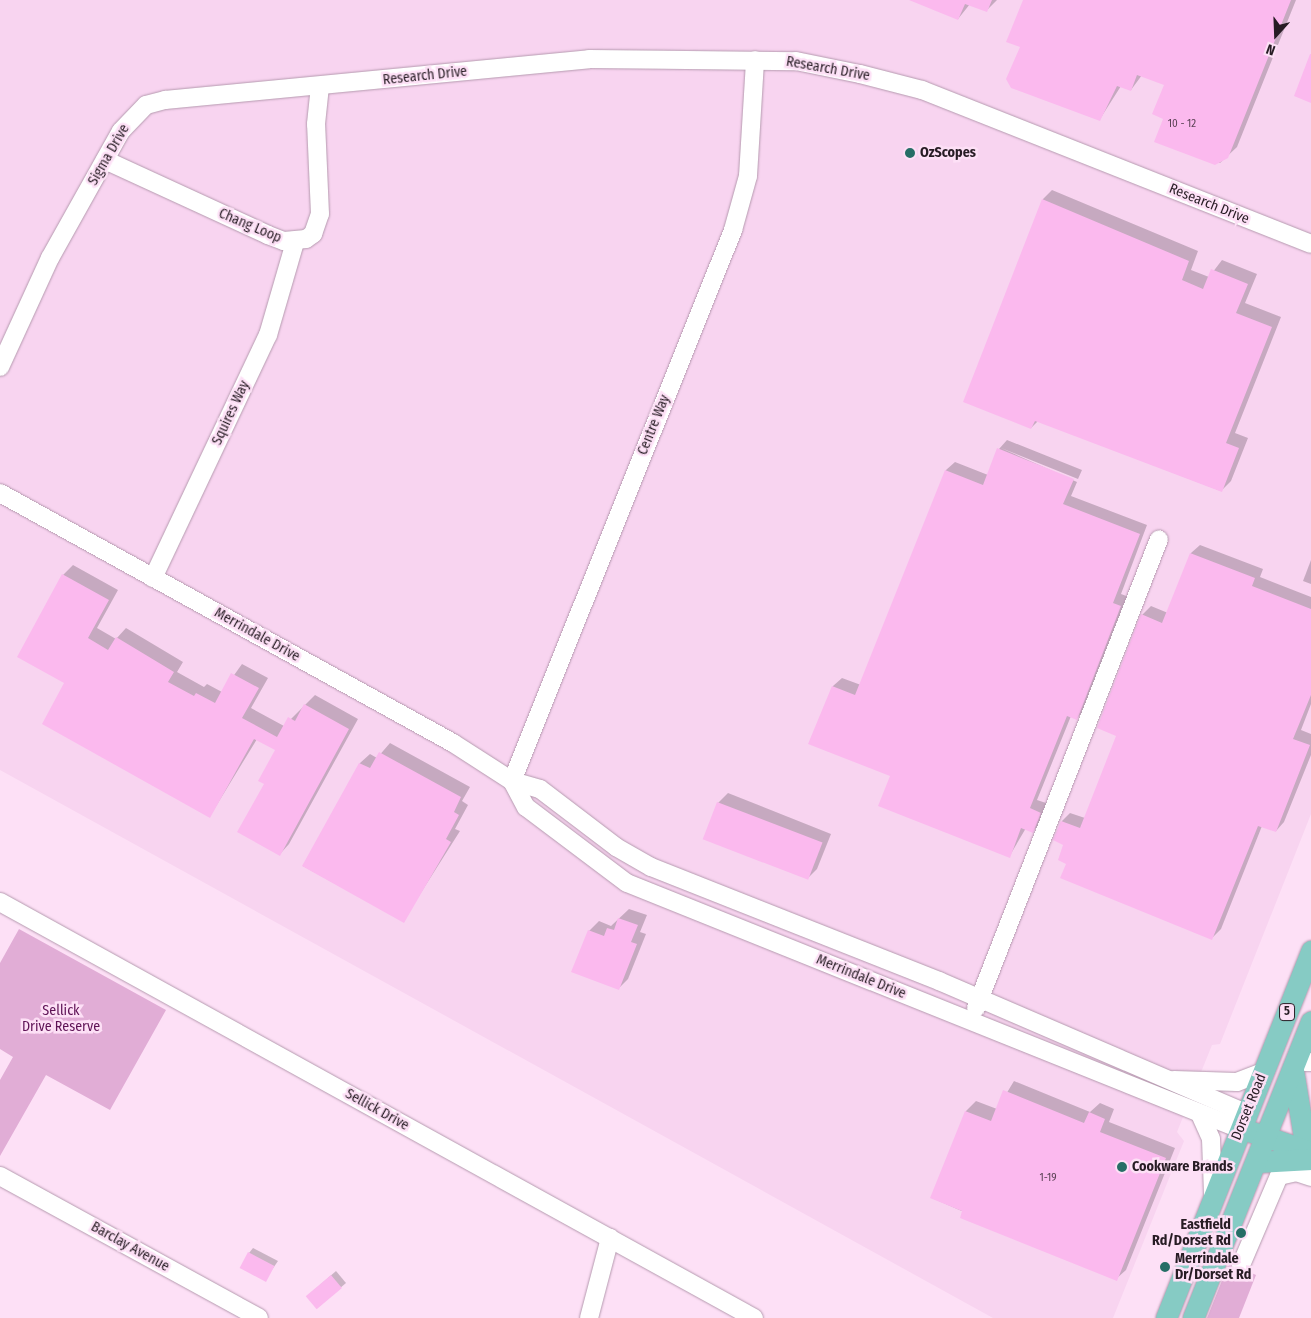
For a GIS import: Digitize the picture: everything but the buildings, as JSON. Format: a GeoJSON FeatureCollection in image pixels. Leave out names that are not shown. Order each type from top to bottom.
{"type":"FeatureCollection","features":[{"type":"Feature","properties":{"kind":"main road","name":"Dorset Road"},"geometry":{"type":"LineString","coordinates":[[1166,1318],[1311,952]]}},
{"type":"Feature","properties":{"kind":"main road","name":"Dorset Road"},"geometry":{"type":"LineString","coordinates":[[1193,1318],[1269,1130],[1299,1064],[1311,1022]]}},
{"type":"Feature","properties":{"kind":"main road"},"geometry":{"type":"LineString","coordinates":[[1243,1121],[1309,1143],[1299,1064]]}},
{"type":"Feature","properties":{"kind":"main road"},"geometry":{"type":"LineString","coordinates":[[1257,1162],[1311,1159]]}},
{"type":"Feature","properties":{"kind":"street","name":"Research Drive"},"geometry":{"type":"LineString","coordinates":[[320,86],[589,59],[796,62],[922,90],[1310,244]]}},
{"type":"Feature","properties":{"kind":"street","name":"Centre Way"},"geometry":{"type":"LineString","coordinates":[[512,781],[733,230],[748,176],[754,60]]}},
{"type":"Feature","properties":{"kind":"street","name":"Sigma Drive"},"geometry":{"type":"LineString","coordinates":[[0,367],[50,258],[129,120],[155,102],[320,86]]}},
{"type":"Feature","properties":{"kind":"street","name":"Chang Loop"},"geometry":{"type":"LineString","coordinates":[[105,160],[268,235],[295,242],[313,234],[320,214],[316,124],[320,86]]}},
{"type":"Feature","properties":{"kind":"street","name":"Squires Way"},"geometry":{"type":"LineString","coordinates":[[154,578],[268,335],[295,242]]}},
{"type":"Feature","properties":{"kind":"street","name":"Merrindale Drive"},"geometry":{"type":"LineString","coordinates":[[0,493],[453,743],[512,781],[540,788],[616,847],[651,867],[980,998],[1163,1080],[1243,1121]]}},
{"type":"Feature","properties":{"kind":"street"},"geometry":{"type":"LineString","coordinates":[[972,1021],[1159,539]]}},
{"type":"Feature","properties":{"kind":"street","name":"Merrindale Drive"},"geometry":{"type":"LineString","coordinates":[[512,781],[526,807],[627,883],[1200,1114],[1243,1121]]}},
{"type":"Feature","properties":{"kind":"street","name":"Sellick Drive"},"geometry":{"type":"LineString","coordinates":[[0,902],[754,1318]]}},
{"type":"Feature","properties":{"kind":"street"},"geometry":{"type":"LineString","coordinates":[[832,965],[840,942]]}},
{"type":"Feature","properties":{"kind":"street"},"geometry":{"type":"LineString","coordinates":[[1163,1080],[1237,1082],[1262,1072]]}},
{"type":"Feature","properties":{"kind":"street"},"geometry":{"type":"LineString","coordinates":[[1200,1114],[1210,1139],[1213,1197]]}},
{"type":"Feature","properties":{"kind":"street"},"geometry":{"type":"LineString","coordinates":[[1242,1264],[1280,1176],[1296,1172],[1311,1177]]}},
{"type":"Feature","properties":{"kind":"street","name":"Barclay Avenue"},"geometry":{"type":"LineString","coordinates":[[0,1176],[259,1318]]}},
{"type":"Feature","properties":{"kind":"street"},"geometry":{"type":"LineString","coordinates":[[590,1318],[610,1238]]}},
{"type":"Feature","properties":{"kind":"shaded area"},"geometry":{"type":"Polygon","coordinates":[[[0,0],[1311,0],[1311,814],[1220,1044],[1212,1045],[1177,1132],[1184,1141],[1113,1318],[993,1318],[0,770],[0,0]]]}},
{"type":"Feature","properties":{"kind":"green space","name":"Sellick Drive Reserve"},"geometry":{"type":"Polygon","coordinates":[[[19,929],[166,1010],[110,1110],[46,1075],[0,1156],[0,1080],[13,1057],[0,1049],[0,963],[19,929]]]}},
{"type":"Feature","properties":{"kind":"green space"},"geometry":{"type":"Polygon","coordinates":[[[1229,1263],[1256,1275],[1239,1318],[1207,1318],[1229,1263]]]}},
{"type":"Feature","properties":{"kind":"place","name":"OzScopes"},"geometry":{"type":"Point","coordinates":[910,153]}},
{"type":"Feature","properties":{"kind":"place","name":"Cookware Brands"},"geometry":{"type":"Point","coordinates":[1122,1167]}},
{"type":"Feature","properties":{"kind":"place","name":"Eastfield Rd/Dorset Rd"},"geometry":{"type":"Point","coordinates":[1241,1233]}},
{"type":"Feature","properties":{"kind":"place","name":"Merrindale Dr/Dorset Rd"},"geometry":{"type":"Point","coordinates":[1165,1267]}}]}
